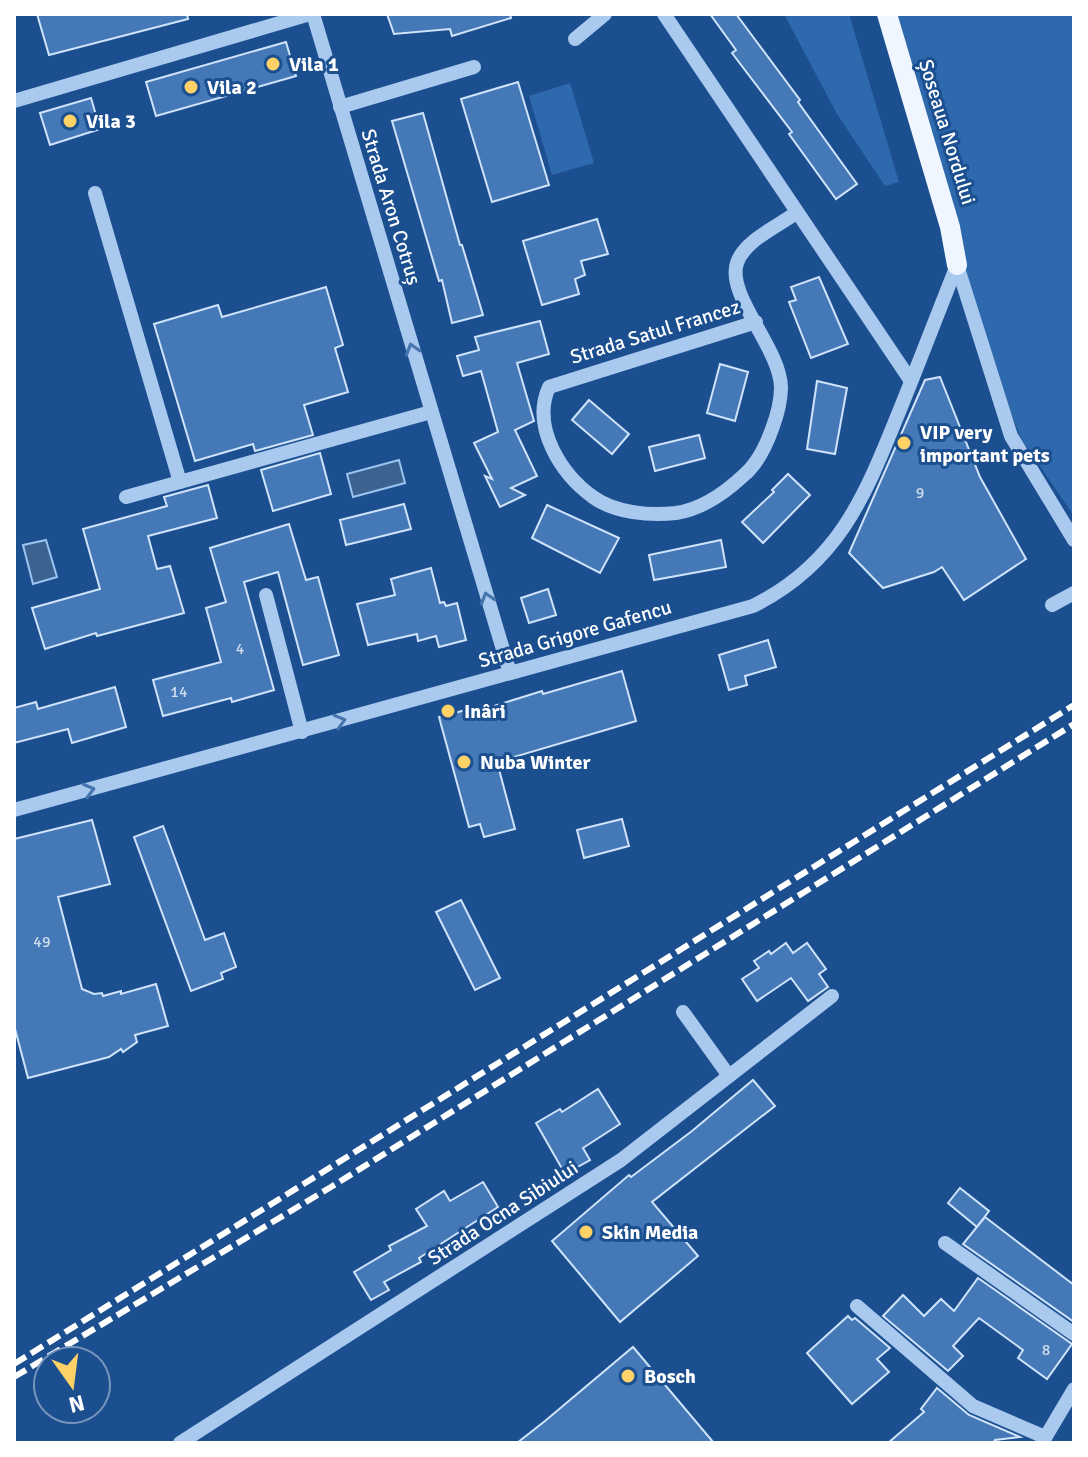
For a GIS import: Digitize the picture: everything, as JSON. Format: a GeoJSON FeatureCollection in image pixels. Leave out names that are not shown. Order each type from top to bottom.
{"type":"FeatureCollection","features":[{"type":"Feature","properties":{"kind":"main road","name":"Șoseaua Nordului"},"geometry":{"type":"LineString","coordinates":[[887,14],[950,227],[957,265]]}},
{"type":"Feature","properties":{"kind":"street","name":"Strada Aron Cotruș"},"geometry":{"type":"LineString","coordinates":[[14,101],[312,14],[510,673]]}},
{"type":"Feature","properties":{"kind":"street"},"geometry":{"type":"LineString","coordinates":[[575,39],[605,14]]}},
{"type":"Feature","properties":{"kind":"street"},"geometry":{"type":"LineString","coordinates":[[664,14],[911,381]]}},
{"type":"Feature","properties":{"kind":"street"},"geometry":{"type":"LineString","coordinates":[[340,107],[474,67]]}},
{"type":"Feature","properties":{"kind":"street"},"geometry":{"type":"LineString","coordinates":[[95,193],[180,482]]}},
{"type":"Feature","properties":{"kind":"street","name":"Strada Satul Francez"},"geometry":{"type":"LineString","coordinates":[[756,322],[549,387],[545,396],[547,428],[552,449],[563,469],[596,500],[623,510],[649,514],[677,513],[703,505],[727,491],[751,469],[766,446],[777,416],[781,387],[775,359],[756,322],[744,305],[735,266],[744,249],[796,213]]}},
{"type":"Feature","properties":{"kind":"street"},"geometry":{"type":"LineString","coordinates":[[957,265],[1011,436],[1074,540]]}},
{"type":"Feature","properties":{"kind":"street","name":"Strada Grigore Gafencu"},"geometry":{"type":"LineString","coordinates":[[14,810],[753,606],[782,591],[814,564],[839,536],[869,488],[957,265]]}},
{"type":"Feature","properties":{"kind":"street"},"geometry":{"type":"LineString","coordinates":[[126,497],[431,412]]}},
{"type":"Feature","properties":{"kind":"street"},"geometry":{"type":"LineString","coordinates":[[1052,605],[1074,593]]}},
{"type":"Feature","properties":{"kind":"street"},"geometry":{"type":"LineString","coordinates":[[266,595],[302,732]]}},
{"type":"Feature","properties":{"kind":"street","name":"Strada Ocna Sibiului"},"geometry":{"type":"LineString","coordinates":[[180,1443],[621,1160],[832,996]]}},
{"type":"Feature","properties":{"kind":"street"},"geometry":{"type":"LineString","coordinates":[[683,1012],[729,1076]]}},
{"type":"Feature","properties":{"kind":"street"},"geometry":{"type":"LineString","coordinates":[[945,1243],[1074,1334]]}},
{"type":"Feature","properties":{"kind":"street"},"geometry":{"type":"LineString","coordinates":[[857,1306],[973,1406],[1043,1440],[1074,1389]]}},
{"type":"Feature","properties":{"kind":"shaded area"},"geometry":{"type":"Polygon","coordinates":[[[784,14],[849,14],[899,182],[885,186],[837,114],[784,14]]]}},
{"type":"Feature","properties":{"kind":"shaded area"},"geometry":{"type":"Polygon","coordinates":[[[889,14],[1074,14],[1074,516],[1022,440],[984,349],[889,14]]]}},
{"type":"Feature","properties":{"kind":"shaded area"},"geometry":{"type":"Polygon","coordinates":[[[570,83],[594,163],[552,175],[529,96],[570,83]]]}},
{"type":"Feature","properties":{"kind":"shaded area"},"geometry":{"type":"Polygon","coordinates":[[[399,460],[405,483],[353,497],[347,474],[399,460]]]}},
{"type":"Feature","properties":{"kind":"shaded area"},"geometry":{"type":"Polygon","coordinates":[[[46,540],[57,577],[33,584],[23,545],[46,540]]]}},
{"type":"Feature","properties":{"kind":"building"},"geometry":{"type":"Polygon","coordinates":[[[37,14],[187,14],[188,19],[49,55],[37,14]]]}},
{"type":"Feature","properties":{"kind":"building"},"geometry":{"type":"Polygon","coordinates":[[[387,14],[510,14],[511,18],[452,36],[450,29],[394,34],[387,14]]]}},
{"type":"Feature","properties":{"kind":"building"},"geometry":{"type":"Polygon","coordinates":[[[710,14],[736,14],[857,184],[836,199],[789,134],[792,132],[732,53],[736,50],[710,14]]]}},
{"type":"Feature","properties":{"kind":"building"},"geometry":{"type":"Polygon","coordinates":[[[286,42],[296,76],[156,116],[146,82],[286,42]]]}},
{"type":"Feature","properties":{"kind":"building"},"geometry":{"type":"Polygon","coordinates":[[[518,82],[549,185],[492,202],[461,99],[518,82]]]}},
{"type":"Feature","properties":{"kind":"building","name":"Vila 3"},"geometry":{"type":"Polygon","coordinates":[[[91,98],[100,129],[50,145],[40,113],[91,98]]]}},
{"type":"Feature","properties":{"kind":"building"},"geometry":{"type":"Polygon","coordinates":[[[423,113],[483,315],[452,323],[442,280],[439,281],[392,121],[423,113]]]}},
{"type":"Feature","properties":{"kind":"building"},"geometry":{"type":"Polygon","coordinates":[[[597,219],[608,254],[581,261],[585,275],[575,279],[579,294],[542,305],[523,241],[597,219]]]}},
{"type":"Feature","properties":{"kind":"building"},"geometry":{"type":"Polygon","coordinates":[[[819,277],[848,344],[811,358],[789,302],[796,300],[791,287],[819,277]]]}},
{"type":"Feature","properties":{"kind":"building"},"geometry":{"type":"Polygon","coordinates":[[[326,287],[343,345],[335,348],[348,392],[304,405],[313,435],[255,451],[253,444],[195,461],[154,324],[218,305],[222,317],[326,287]]]}},
{"type":"Feature","properties":{"kind":"building"},"geometry":{"type":"Polygon","coordinates":[[[540,321],[549,354],[517,363],[534,421],[515,430],[537,476],[511,488],[525,495],[500,507],[485,476],[492,479],[474,443],[498,432],[481,371],[463,376],[457,356],[479,350],[475,337],[540,321]]]}},
{"type":"Feature","properties":{"kind":"building"},"geometry":{"type":"Polygon","coordinates":[[[720,364],[748,372],[735,421],[707,413],[720,364]]]}},
{"type":"Feature","properties":{"kind":"building"},"geometry":{"type":"Polygon","coordinates":[[[940,377],[980,477],[1026,559],[964,600],[942,567],[883,588],[849,553],[925,380],[940,377]]]}},
{"type":"Feature","properties":{"kind":"building"},"geometry":{"type":"Polygon","coordinates":[[[817,381],[847,388],[835,454],[807,449],[817,381]]]}},
{"type":"Feature","properties":{"kind":"building"},"geometry":{"type":"Polygon","coordinates":[[[589,400],[629,434],[612,454],[572,420],[589,400]]]}},
{"type":"Feature","properties":{"kind":"building"},"geometry":{"type":"Polygon","coordinates":[[[699,435],[705,458],[655,471],[649,447],[699,435]]]}},
{"type":"Feature","properties":{"kind":"building"},"geometry":{"type":"Polygon","coordinates":[[[320,453],[331,494],[273,511],[261,470],[320,453]]]}},
{"type":"Feature","properties":{"kind":"building"},"geometry":{"type":"Polygon","coordinates":[[[788,474],[810,495],[763,543],[742,522],[788,474]]]}},
{"type":"Feature","properties":{"kind":"building"},"geometry":{"type":"Polygon","coordinates":[[[208,485],[217,518],[148,536],[157,569],[170,566],[184,613],[97,636],[96,633],[45,649],[32,608],[100,589],[83,529],[167,506],[164,497],[208,485]]]}},
{"type":"Feature","properties":{"kind":"building"},"geometry":{"type":"Polygon","coordinates":[[[404,504],[411,529],[346,545],[340,520],[404,504]]]}},
{"type":"Feature","properties":{"kind":"building"},"geometry":{"type":"Polygon","coordinates":[[[547,505],[619,538],[600,573],[532,538],[547,505]]]}},
{"type":"Feature","properties":{"kind":"building"},"geometry":{"type":"Polygon","coordinates":[[[289,524],[306,580],[318,577],[339,655],[303,665],[278,572],[244,582],[274,690],[163,716],[153,680],[221,662],[206,608],[226,602],[210,548],[289,524]]]}},
{"type":"Feature","properties":{"kind":"building"},"geometry":{"type":"Polygon","coordinates":[[[721,540],[726,567],[654,580],[649,555],[721,540]]]}},
{"type":"Feature","properties":{"kind":"building"},"geometry":{"type":"Polygon","coordinates":[[[431,568],[440,603],[444,602],[446,606],[457,603],[466,640],[439,647],[436,636],[418,641],[417,634],[368,645],[357,604],[395,595],[391,579],[431,568]]]}},
{"type":"Feature","properties":{"kind":"building"},"geometry":{"type":"Polygon","coordinates":[[[548,589],[556,615],[529,623],[521,598],[548,589]]]}},
{"type":"Feature","properties":{"kind":"building"},"geometry":{"type":"Polygon","coordinates":[[[768,640],[776,667],[745,676],[747,685],[729,690],[719,655],[768,640]]]}},
{"type":"Feature","properties":{"kind":"building"},"geometry":{"type":"Polygon","coordinates":[[[622,671],[636,721],[497,762],[515,829],[484,837],[480,824],[469,827],[439,717],[477,707],[478,711],[622,671]]]}},
{"type":"Feature","properties":{"kind":"building"},"geometry":{"type":"Polygon","coordinates":[[[115,687],[126,727],[72,743],[68,729],[14,743],[14,708],[36,702],[38,709],[115,687]]]}},
{"type":"Feature","properties":{"kind":"building"},"geometry":{"type":"Polygon","coordinates":[[[622,819],[629,846],[584,858],[577,830],[622,819]]]}},
{"type":"Feature","properties":{"kind":"building"},"geometry":{"type":"Polygon","coordinates":[[[92,820],[110,884],[58,897],[82,989],[94,994],[102,993],[103,996],[156,984],[168,1026],[135,1035],[137,1042],[123,1052],[121,1049],[109,1057],[28,1078],[14,1025],[14,839],[92,820]]]}},
{"type":"Feature","properties":{"kind":"building"},"geometry":{"type":"Polygon","coordinates":[[[163,826],[205,940],[224,933],[236,967],[221,973],[223,979],[191,991],[134,837],[163,826]]]}},
{"type":"Feature","properties":{"kind":"building"},"geometry":{"type":"Polygon","coordinates":[[[461,900],[500,978],[475,990],[436,912],[461,900]]]}},
{"type":"Feature","properties":{"kind":"building"},"geometry":{"type":"Polygon","coordinates":[[[786,943],[793,953],[807,943],[826,969],[819,974],[828,987],[808,1001],[791,978],[757,1001],[742,979],[759,968],[754,961],[786,943]]]}},
{"type":"Feature","properties":{"kind":"building"},"geometry":{"type":"Polygon","coordinates":[[[753,1080],[775,1106],[652,1202],[698,1256],[620,1322],[552,1241],[629,1175],[631,1177],[692,1131],[753,1080]]]}},
{"type":"Feature","properties":{"kind":"building"},"geometry":{"type":"Polygon","coordinates":[[[598,1089],[620,1124],[583,1148],[590,1160],[565,1174],[536,1123],[560,1109],[562,1112],[598,1089]]]}},
{"type":"Feature","properties":{"kind":"building"},"geometry":{"type":"Polygon","coordinates":[[[483,1182],[498,1207],[419,1258],[421,1262],[384,1282],[389,1290],[371,1300],[354,1272],[391,1250],[389,1246],[427,1226],[416,1209],[444,1191],[450,1201],[483,1182]]]}},
{"type":"Feature","properties":{"kind":"building"},"geometry":{"type":"Polygon","coordinates":[[[960,1188],[989,1211],[977,1227],[948,1203],[960,1188]]]}},
{"type":"Feature","properties":{"kind":"building"},"geometry":{"type":"Polygon","coordinates":[[[985,1217],[1074,1285],[1074,1322],[963,1244],[985,1217]]]}},
{"type":"Feature","properties":{"kind":"building"},"geometry":{"type":"Polygon","coordinates":[[[978,1278],[1072,1344],[1047,1379],[1018,1358],[1023,1350],[979,1318],[953,1346],[963,1356],[948,1371],[883,1316],[903,1295],[924,1316],[941,1299],[954,1311],[978,1278]]]}},
{"type":"Feature","properties":{"kind":"building"},"geometry":{"type":"Polygon","coordinates":[[[848,1316],[852,1320],[855,1318],[890,1348],[877,1359],[889,1372],[852,1404],[807,1353],[848,1316]]]}},
{"type":"Feature","properties":{"kind":"building","name":"Bosch"},"geometry":{"type":"Polygon","coordinates":[[[633,1347],[714,1443],[517,1443],[545,1421],[633,1347]]]}},
{"type":"Feature","properties":{"kind":"building"},"geometry":{"type":"Polygon","coordinates":[[[937,1388],[969,1415],[1020,1437],[995,1440],[993,1443],[888,1443],[924,1412],[921,1409],[937,1388]]]}},
{"type":"Feature","properties":{"kind":"railway"},"geometry":{"type":"LineString","coordinates":[[14,1364],[1074,705]]}},
{"type":"Feature","properties":{"kind":"railway"},"geometry":{"type":"LineString","coordinates":[[14,1377],[331,1187],[1074,724]]}},
{"type":"Feature","properties":{"kind":"place","name":"Vila 1"},"geometry":{"type":"Point","coordinates":[273,64]}},
{"type":"Feature","properties":{"kind":"place","name":"Vila 2"},"geometry":{"type":"Point","coordinates":[191,87]}},
{"type":"Feature","properties":{"kind":"place","name":"Vila 3"},"geometry":{"type":"Point","coordinates":[70,121]}},
{"type":"Feature","properties":{"kind":"place","name":"VIP very important pets"},"geometry":{"type":"Point","coordinates":[904,443]}},
{"type":"Feature","properties":{"kind":"place","name":"Inâri"},"geometry":{"type":"Point","coordinates":[448,711]}},
{"type":"Feature","properties":{"kind":"place","name":"Nuba Winter"},"geometry":{"type":"Point","coordinates":[464,762]}},
{"type":"Feature","properties":{"kind":"place","name":"Skin Media"},"geometry":{"type":"Point","coordinates":[586,1232]}},
{"type":"Feature","properties":{"kind":"place","name":"Bosch"},"geometry":{"type":"Point","coordinates":[628,1376]}}]}
